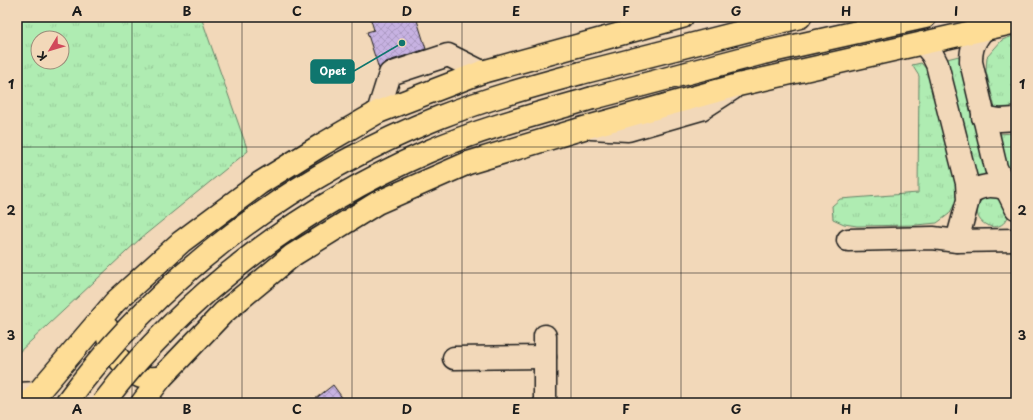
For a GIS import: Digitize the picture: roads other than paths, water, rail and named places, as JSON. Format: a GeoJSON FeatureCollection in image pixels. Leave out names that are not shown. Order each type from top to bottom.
{"type":"FeatureCollection","features":[{"type":"Feature","properties":{"kind":"main road"},"geometry":{"type":"LineString","coordinates":[[28,397],[115,302],[181,242],[260,183],[378,112],[482,72],[682,17]]}},
{"type":"Feature","properties":{"kind":"main road"},"geometry":{"type":"LineString","coordinates":[[66,403],[90,370],[139,315],[190,268],[258,216],[320,176],[375,146],[440,117],[519,90],[743,30],[800,17]]}},
{"type":"Feature","properties":{"kind":"main road"},"geometry":{"type":"LineString","coordinates":[[103,403],[183,312],[254,251],[339,196],[427,152],[518,119],[593,98],[762,53],[925,17]]}},
{"type":"Feature","properties":{"kind":"main road"},"geometry":{"type":"LineString","coordinates":[[142,403],[161,378],[223,313],[293,255],[377,203],[468,163],[584,128],[738,85],[1016,22]]}},
{"type":"Feature","properties":{"kind":"main road"},"geometry":{"type":"LineString","coordinates":[[115,302],[107,334],[118,360],[140,377],[161,378]]}},
{"type":"Feature","properties":{"kind":"main road"},"geometry":{"type":"LineString","coordinates":[[28,397],[61,393],[75,403]]}},
{"type":"Feature","properties":{"kind":"lane"},"geometry":{"type":"LineString","coordinates":[[984,30],[974,41],[971,49],[971,62],[996,168],[1016,208]]}},
{"type":"Feature","properties":{"kind":"lane"},"geometry":{"type":"LineString","coordinates":[[923,44],[932,54],[937,64],[967,183],[968,194],[965,214],[957,241]]}},
{"type":"Feature","properties":{"kind":"lane"},"geometry":{"type":"LineString","coordinates":[[378,112],[390,74],[448,55],[482,72]]}},
{"type":"Feature","properties":{"kind":"lane"},"geometry":{"type":"LineString","coordinates":[[983,117],[1000,120],[1016,119]]}},
{"type":"Feature","properties":{"kind":"lane"},"geometry":{"type":"LineString","coordinates":[[968,194],[978,188],[986,186],[994,185],[1007,189]]}},
{"type":"Feature","properties":{"kind":"lane"},"geometry":{"type":"LineString","coordinates":[[848,240],[933,238],[957,241],[1016,240]]}},
{"type":"Feature","properties":{"kind":"lane"},"geometry":{"type":"LineString","coordinates":[[454,358],[545,346],[545,403]]}},
{"type":"Feature","properties":{"kind":"place","name":"Opet"},"geometry":{"type":"Point","coordinates":[402,43]}}]}
